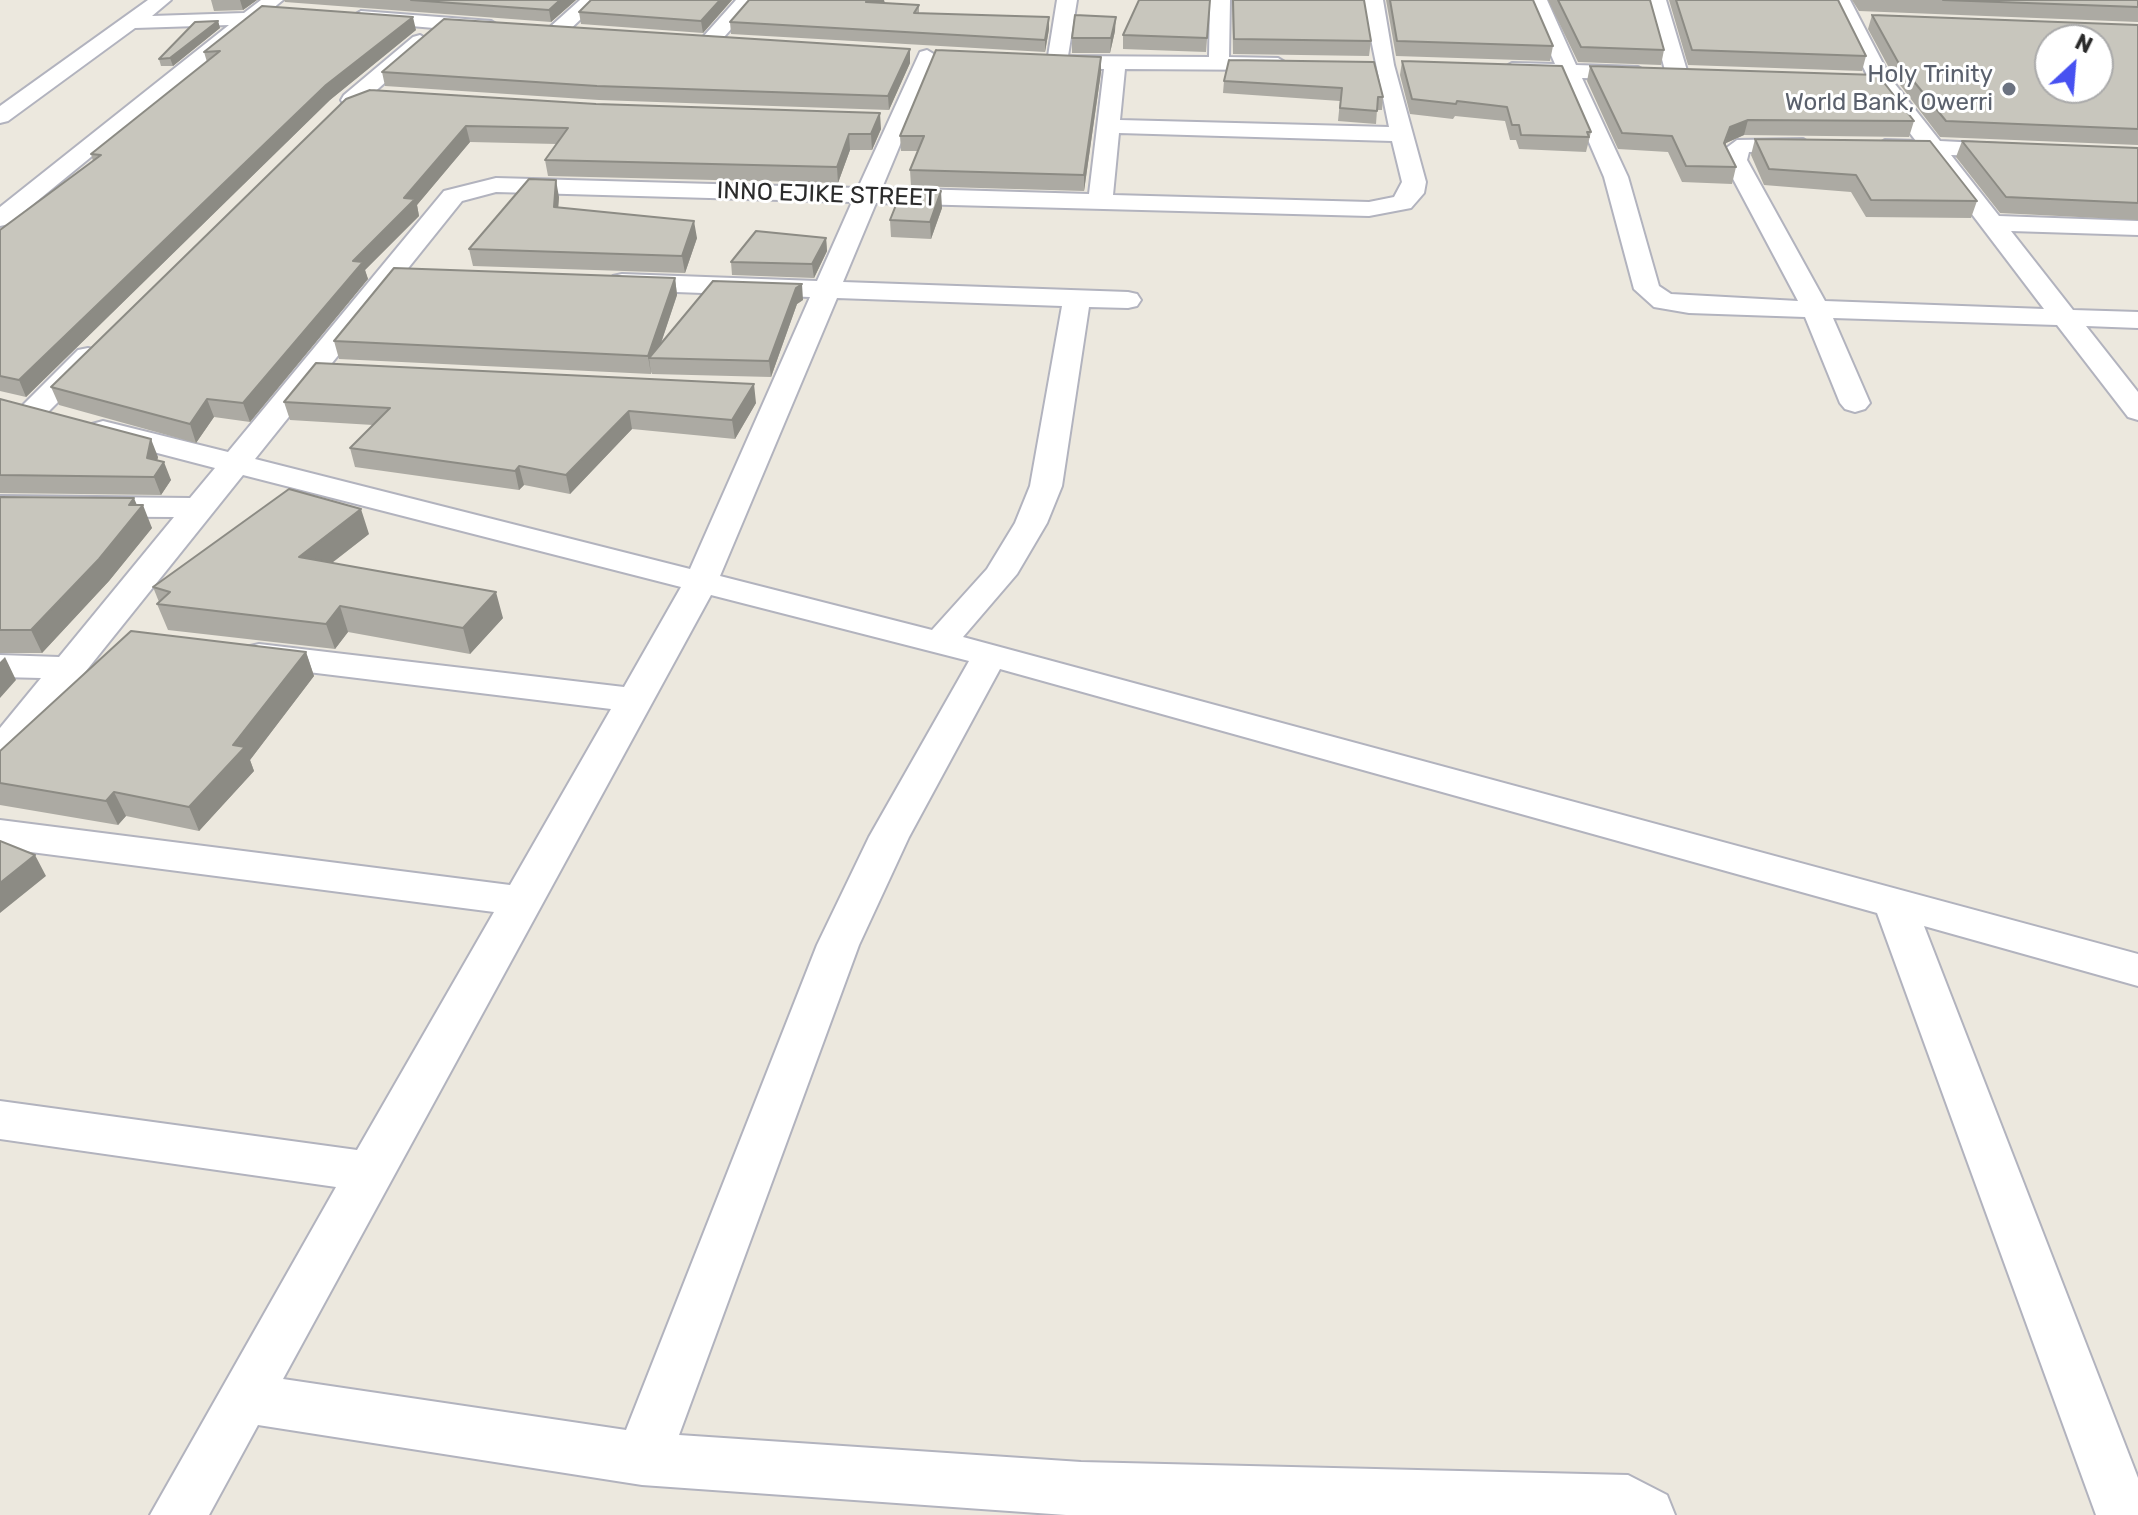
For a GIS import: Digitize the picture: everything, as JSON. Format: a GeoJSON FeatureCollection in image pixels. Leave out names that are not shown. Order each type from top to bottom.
{"type":"FeatureCollection","features":[{"type":"Feature","properties":{"kind":"street"},"geometry":{"type":"LineString","coordinates":[[0,116],[161,0]]}},
{"type":"Feature","properties":{"kind":"street"},"geometry":{"type":"LineString","coordinates":[[402,20],[431,0]]}},
{"type":"Feature","properties":{"kind":"street"},"geometry":{"type":"LineString","coordinates":[[587,34],[550,31],[591,0]]}},
{"type":"Feature","properties":{"kind":"street"},"geometry":{"type":"LineString","coordinates":[[740,44],[701,42],[747,0]]}},
{"type":"Feature","properties":{"kind":"street"},"geometry":{"type":"LineString","coordinates":[[1057,62],[1067,0]]}},
{"type":"Feature","properties":{"kind":"street"},"geometry":{"type":"LineString","coordinates":[[1219,64],[1220,0]]}},
{"type":"Feature","properties":{"kind":"street","name":"INNO EJIKE STREET"},"geometry":{"type":"LineString","coordinates":[[0,753],[69,668],[113,637],[201,508],[453,196],[485,187],[1369,209],[1402,203],[1412,193],[1414,182],[1385,65],[1373,0]]}},
{"type":"Feature","properties":{"kind":"street"},"geometry":{"type":"LineString","coordinates":[[1537,0],[1616,177],[1647,289],[1663,301],[1689,305],[2138,320]]}},
{"type":"Feature","properties":{"kind":"street"},"geometry":{"type":"LineString","coordinates":[[1492,69],[1684,75],[1656,0]]}},
{"type":"Feature","properties":{"kind":"street"},"geometry":{"type":"LineString","coordinates":[[132,22],[267,10]]}},
{"type":"Feature","properties":{"kind":"street"},"geometry":{"type":"LineString","coordinates":[[3,214],[267,10]]}},
{"type":"Feature","properties":{"kind":"street"},"geometry":{"type":"LineString","coordinates":[[1845,10],[1880,21]]}},
{"type":"Feature","properties":{"kind":"street"},"geometry":{"type":"LineString","coordinates":[[1845,10],[1881,81],[2138,411]]}},
{"type":"Feature","properties":{"kind":"street"},"geometry":{"type":"LineString","coordinates":[[345,16],[514,28]]}},
{"type":"Feature","properties":{"kind":"street"},"geometry":{"type":"LineString","coordinates":[[329,118],[441,23]]}},
{"type":"Feature","properties":{"kind":"street"},"geometry":{"type":"LineString","coordinates":[[178,1515],[702,580],[768,391],[829,289],[870,197],[885,119],[927,56]]}},
{"type":"Feature","properties":{"kind":"street"},"geometry":{"type":"LineString","coordinates":[[1028,61],[1294,64]]}},
{"type":"Feature","properties":{"kind":"street"},"geometry":{"type":"LineString","coordinates":[[1100,202],[1115,63]]}},
{"type":"Feature","properties":{"kind":"street"},"geometry":{"type":"LineString","coordinates":[[1849,80],[1881,81]]}},
{"type":"Feature","properties":{"kind":"street"},"geometry":{"type":"LineString","coordinates":[[352,100],[388,95]]}},
{"type":"Feature","properties":{"kind":"street"},"geometry":{"type":"LineString","coordinates":[[1108,126],[1402,134]]}},
{"type":"Feature","properties":{"kind":"street"},"geometry":{"type":"LineString","coordinates":[[1824,146],[1745,145],[1737,149],[1735,160],[1815,308],[1855,403]]}},
{"type":"Feature","properties":{"kind":"street"},"geometry":{"type":"LineString","coordinates":[[1856,146],[2029,150]]}},
{"type":"Feature","properties":{"kind":"street"},"geometry":{"type":"LineString","coordinates":[[1994,223],[2138,228]]}},
{"type":"Feature","properties":{"kind":"street"},"geometry":{"type":"LineString","coordinates":[[388,274],[419,275]]}},
{"type":"Feature","properties":{"kind":"street"},"geometry":{"type":"LineString","coordinates":[[593,281],[1128,300]]}},
{"type":"Feature","properties":{"kind":"street"},"geometry":{"type":"LineString","coordinates":[[940,642],[1000,574],[1031,523],[1046,486],[1077,298]]}},
{"type":"Feature","properties":{"kind":"street"},"geometry":{"type":"LineString","coordinates":[[17,407],[110,335]]}},
{"type":"Feature","properties":{"kind":"street"},"geometry":{"type":"LineString","coordinates":[[311,369],[342,371]]}},
{"type":"Feature","properties":{"kind":"street"},"geometry":{"type":"LineString","coordinates":[[17,407],[236,466],[702,580],[990,655],[2138,970]]}},
{"type":"Feature","properties":{"kind":"street"},"geometry":{"type":"LineString","coordinates":[[0,506],[201,508]]}},
{"type":"Feature","properties":{"kind":"street"},"geometry":{"type":"LineString","coordinates":[[224,651],[635,700]]}},
{"type":"Feature","properties":{"kind":"street"},"geometry":{"type":"LineString","coordinates":[[642,1459],[768,1136],[838,945],[889,837],[990,655]]}},
{"type":"Feature","properties":{"kind":"street"},"geometry":{"type":"LineString","coordinates":[[0,666],[69,668]]}},
{"type":"Feature","properties":{"kind":"street"},"geometry":{"type":"LineString","coordinates":[[0,834],[522,901]]}},
{"type":"Feature","properties":{"kind":"street"},"geometry":{"type":"LineString","coordinates":[[1894,903],[2124,1515]]}},
{"type":"Feature","properties":{"kind":"street"},"geometry":{"type":"LineString","coordinates":[[0,1120],[371,1172]]}},
{"type":"Feature","properties":{"kind":"street"},"geometry":{"type":"LineString","coordinates":[[244,1398],[642,1459],[1081,1489],[1628,1502],[1647,1515]]}},
{"type":"Feature","properties":{"kind":"building"},"geometry":{"type":"Polygon","coordinates":[[[411,0],[560,0],[549,10],[411,0]]]}},
{"type":"Feature","properties":{"kind":"building"},"geometry":{"type":"Polygon","coordinates":[[[591,0],[720,0],[701,21],[579,12],[591,0]]]}},
{"type":"Feature","properties":{"kind":"building"},"geometry":{"type":"Polygon","coordinates":[[[749,0],[870,0],[866,2],[919,5],[914,13],[1049,17],[1045,40],[730,22],[749,0]]]}},
{"type":"Feature","properties":{"kind":"building"},"geometry":{"type":"Polygon","coordinates":[[[1139,0],[1210,0],[1207,38],[1123,35],[1139,0]]]}},
{"type":"Feature","properties":{"kind":"building"},"geometry":{"type":"Polygon","coordinates":[[[1233,0],[1364,0],[1371,41],[1234,39],[1233,0]]]}},
{"type":"Feature","properties":{"kind":"building"},"geometry":{"type":"Polygon","coordinates":[[[1390,0],[1533,0],[1553,46],[1397,41],[1390,0]]]}},
{"type":"Feature","properties":{"kind":"building"},"geometry":{"type":"Polygon","coordinates":[[[1558,0],[1650,0],[1664,50],[1581,47],[1558,0]]]}},
{"type":"Feature","properties":{"kind":"building"},"geometry":{"type":"Polygon","coordinates":[[[1676,0],[1838,0],[1866,56],[1692,50],[1676,0]]]}},
{"type":"Feature","properties":{"kind":"building"},"geometry":{"type":"Polygon","coordinates":[[[1943,0],[2138,0],[2138,7],[1943,0]]]}},
{"type":"Feature","properties":{"kind":"building"},"geometry":{"type":"Polygon","coordinates":[[[262,6],[413,17],[326,85],[19,380],[0,376],[0,230],[101,155],[91,154],[220,51],[204,52],[262,6]]]}},
{"type":"Feature","properties":{"kind":"building"},"geometry":{"type":"Polygon","coordinates":[[[1075,15],[1116,17],[1111,38],[1072,38],[1075,15]]]}},
{"type":"Feature","properties":{"kind":"building"},"geometry":{"type":"Polygon","coordinates":[[[1872,15],[2111,24],[2034,24],[2034,104],[2114,104],[2114,24],[2138,25],[2138,129],[1946,121],[1898,62],[1872,15]]]}},
{"type":"Feature","properties":{"kind":"building"},"geometry":{"type":"Polygon","coordinates":[[[444,19],[910,49],[888,96],[597,86],[382,72],[444,19]]]}},
{"type":"Feature","properties":{"kind":"building"},"geometry":{"type":"Polygon","coordinates":[[[218,21],[170,58],[159,59],[195,22],[218,21]]]}},
{"type":"Feature","properties":{"kind":"building"},"geometry":{"type":"Polygon","coordinates":[[[936,50],[1101,57],[1084,175],[910,170],[924,136],[900,136],[936,50]]]}},
{"type":"Feature","properties":{"kind":"building"},"geometry":{"type":"Polygon","coordinates":[[[1229,60],[1374,62],[1383,97],[1378,97],[1377,111],[1340,108],[1342,88],[1224,81],[1229,60]]]}},
{"type":"Feature","properties":{"kind":"building"},"geometry":{"type":"Polygon","coordinates":[[[1402,61],[1562,66],[1591,132],[1587,132],[1589,137],[1521,135],[1519,125],[1512,125],[1507,107],[1412,99],[1402,61]]]}},
{"type":"Feature","properties":{"kind":"building"},"geometry":{"type":"Polygon","coordinates":[[[1590,66],[1878,75],[1914,121],[1748,120],[1730,127],[1724,143],[1736,167],[1686,166],[1672,136],[1622,133],[1590,66]]]}},
{"type":"Feature","properties":{"kind":"building"},"geometry":{"type":"Polygon","coordinates":[[[370,90],[596,104],[880,113],[871,134],[849,134],[837,167],[545,160],[568,128],[466,126],[404,198],[415,199],[353,261],[363,262],[243,403],[207,399],[190,424],[51,387],[346,99],[370,90]]]}},
{"type":"Feature","properties":{"kind":"building"},"geometry":{"type":"Polygon","coordinates":[[[1755,139],[1930,141],[1977,201],[1871,200],[1856,175],[1769,169],[1755,139]]]}},
{"type":"Feature","properties":{"kind":"building"},"geometry":{"type":"Polygon","coordinates":[[[1962,141],[2138,148],[2138,203],[2006,197],[1962,141]]]}},
{"type":"Feature","properties":{"kind":"building"},"geometry":{"type":"Polygon","coordinates":[[[529,179],[556,180],[554,207],[694,221],[682,256],[469,249],[529,179]]]}},
{"type":"Feature","properties":{"kind":"building"},"geometry":{"type":"Polygon","coordinates":[[[902,190],[941,191],[930,222],[890,220],[902,190]]]}},
{"type":"Feature","properties":{"kind":"building"},"geometry":{"type":"Polygon","coordinates":[[[756,231],[826,238],[812,264],[731,262],[756,231]]]}},
{"type":"Feature","properties":{"kind":"building"},"geometry":{"type":"Polygon","coordinates":[[[394,268],[675,278],[648,356],[334,341],[394,268]]]}},
{"type":"Feature","properties":{"kind":"building"},"geometry":{"type":"Polygon","coordinates":[[[713,281],[802,284],[796,288],[769,361],[649,358],[713,281]]]}},
{"type":"Feature","properties":{"kind":"building"},"geometry":{"type":"Polygon","coordinates":[[[316,363],[754,384],[732,420],[629,411],[566,475],[519,466],[515,471],[350,448],[390,408],[284,402],[316,363]]]}},
{"type":"Feature","properties":{"kind":"building"},"geometry":{"type":"Polygon","coordinates":[[[0,399],[151,439],[147,458],[164,462],[154,477],[0,475],[0,399]]]}},
{"type":"Feature","properties":{"kind":"building"},"geometry":{"type":"Polygon","coordinates":[[[289,489],[361,509],[299,557],[496,592],[463,628],[340,606],[326,624],[157,604],[170,592],[153,587],[289,489]]]}},
{"type":"Feature","properties":{"kind":"building"},"geometry":{"type":"Polygon","coordinates":[[[0,497],[134,498],[129,505],[143,505],[99,559],[31,630],[0,630],[0,497]]]}},
{"type":"Feature","properties":{"kind":"building"},"geometry":{"type":"Polygon","coordinates":[[[131,631],[306,652],[233,745],[245,747],[189,807],[114,792],[106,801],[0,783],[0,751],[131,631]]]}},
{"type":"Feature","properties":{"kind":"building"},"geometry":{"type":"Polygon","coordinates":[[[0,841],[35,855],[0,883],[0,841]]]}},
{"type":"Feature","properties":{"kind":"place","name":"Holy Trinity World Bank, Owerri"},"geometry":{"type":"Point","coordinates":[2009,89]}}]}
